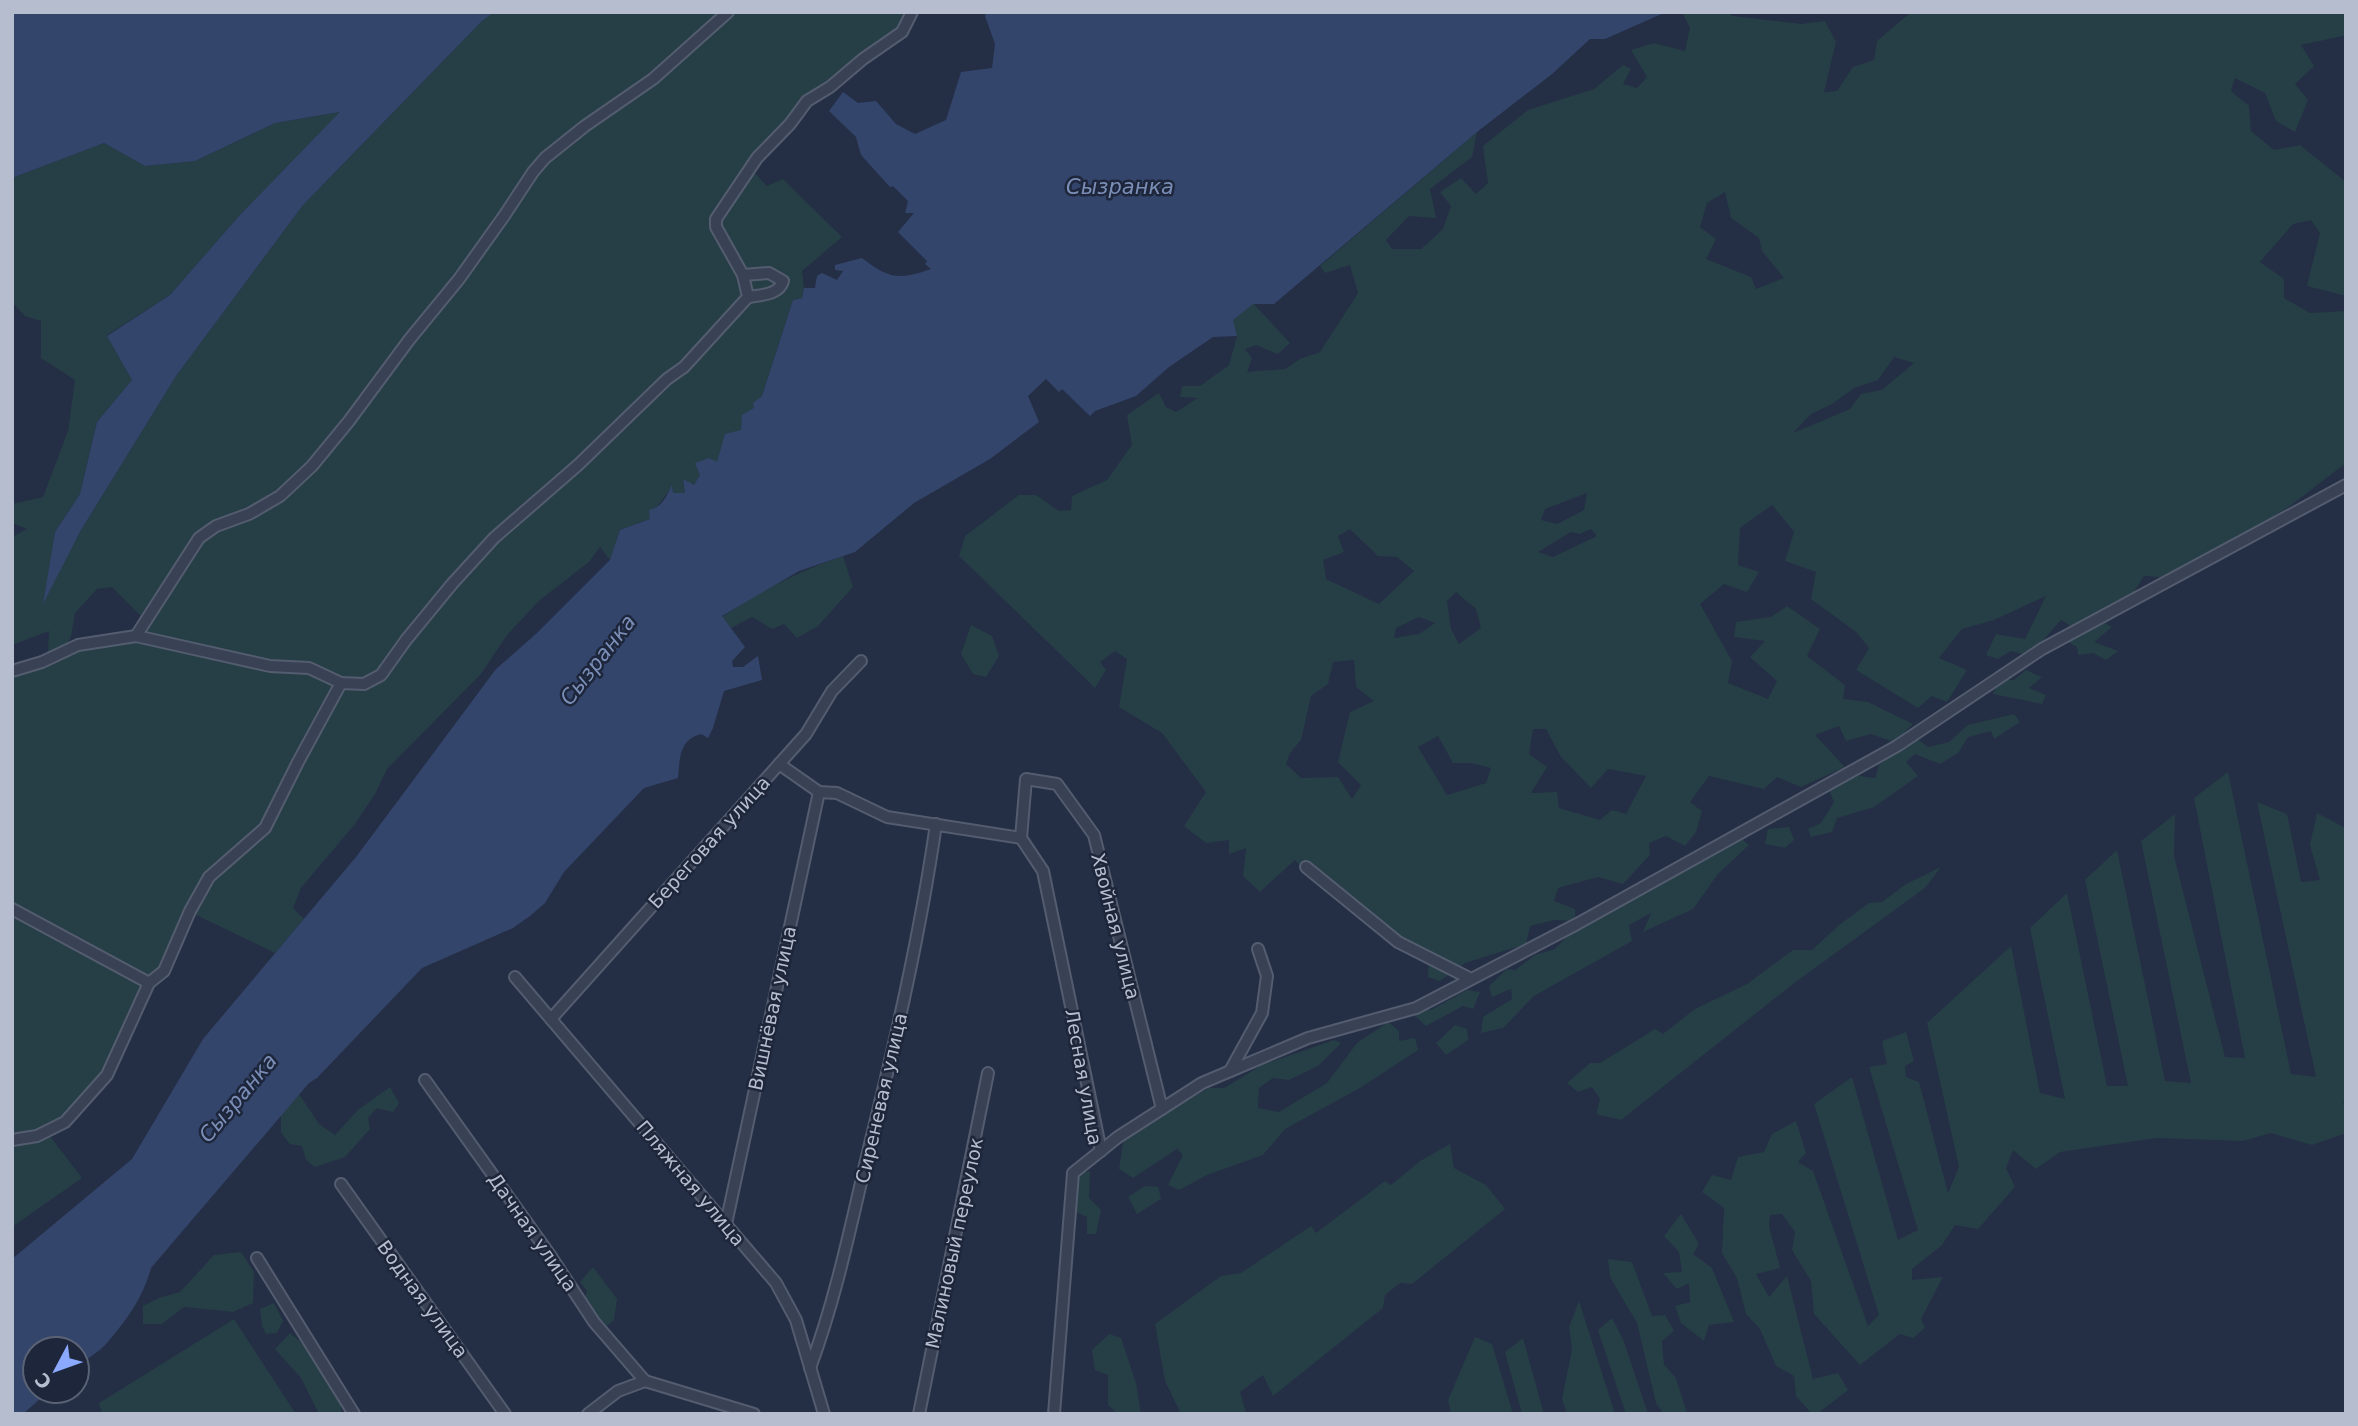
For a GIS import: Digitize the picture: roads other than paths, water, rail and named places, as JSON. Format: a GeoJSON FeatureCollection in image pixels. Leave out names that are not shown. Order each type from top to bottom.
{"type":"FeatureCollection","features":[{"type":"Feature","properties":{"kind":"street"},"geometry":{"type":"LineString","coordinates":[[136,636],[199,538],[216,526],[249,514],[280,496],[312,466],[459,279],[545,158],[585,126],[653,79],[728,12]]}},
{"type":"Feature","properties":{"kind":"street"},"geometry":{"type":"LineString","coordinates":[[748,297],[743,275],[716,227],[716,219],[757,158],[790,124],[807,101],[830,87],[863,59],[902,32],[912,12]]}},
{"type":"Feature","properties":{"kind":"street"},"geometry":{"type":"LineString","coordinates":[[12,671],[42,662],[78,645],[136,636],[270,667],[309,668],[341,683],[365,684],[381,675],[429,611],[494,538],[578,465],[667,379],[684,367],[748,297],[775,292],[782,287],[783,281],[769,273],[743,275]]}},
{"type":"Feature","properties":{"kind":"street"},"geometry":{"type":"LineString","coordinates":[[1101,1151],[1202,1083],[1308,1038],[1416,1008],[1589,918],[1897,746],[2042,649],[2346,485]]}},
{"type":"Feature","properties":{"kind":"street","name":"Береговая улица"},"geometry":{"type":"LineString","coordinates":[[551,1019],[806,734],[832,691],[861,662]]}},
{"type":"Feature","properties":{"kind":"street"},"geometry":{"type":"LineString","coordinates":[[12,1140],[37,1136],[65,1122],[107,1074],[149,983],[164,971],[190,911],[209,877],[265,828],[341,683]]}},
{"type":"Feature","properties":{"kind":"street"},"geometry":{"type":"LineString","coordinates":[[779,764],[819,792],[837,793],[887,817],[1021,838]]}},
{"type":"Feature","properties":{"kind":"street","name":"Хвойная улица"},"geometry":{"type":"LineString","coordinates":[[1021,838],[1026,779],[1057,784],[1094,835],[1162,1109]]}},
{"type":"Feature","properties":{"kind":"street","name":"Вишнёвая улица"},"geometry":{"type":"LineString","coordinates":[[726,1224],[819,792]]}},
{"type":"Feature","properties":{"kind":"street","name":"Сиреневая улица"},"geometry":{"type":"LineString","coordinates":[[810,1368],[829,1318],[881,1102],[924,910],[936,824]]}},
{"type":"Feature","properties":{"kind":"street","name":"Лесная улица"},"geometry":{"type":"LineString","coordinates":[[1021,838],[1043,872],[1101,1151],[1073,1173],[1054,1414]]}},
{"type":"Feature","properties":{"kind":"street"},"geometry":{"type":"LineString","coordinates":[[1306,867],[1398,943],[1471,979]]}},
{"type":"Feature","properties":{"kind":"street"},"geometry":{"type":"LineString","coordinates":[[12,909],[149,983]]}},
{"type":"Feature","properties":{"kind":"street"},"geometry":{"type":"LineString","coordinates":[[1230,1071],[1262,1013],[1268,976],[1258,949]]}},
{"type":"Feature","properties":{"kind":"street","name":"Пляжная улица"},"geometry":{"type":"LineString","coordinates":[[515,977],[776,1283],[796,1320],[824,1414]]}},
{"type":"Feature","properties":{"kind":"street","name":"Малиновый переулок"},"geometry":{"type":"LineString","coordinates":[[919,1414],[988,1073]]}},
{"type":"Feature","properties":{"kind":"street","name":"Дачная улица"},"geometry":{"type":"LineString","coordinates":[[425,1080],[550,1255],[594,1322],[645,1381]]}},
{"type":"Feature","properties":{"kind":"street","name":"Водная улица"},"geometry":{"type":"LineString","coordinates":[[341,1184],[505,1414]]}},
{"type":"Feature","properties":{"kind":"street"},"geometry":{"type":"LineString","coordinates":[[257,1258],[354,1414]]}},
{"type":"Feature","properties":{"kind":"street"},"geometry":{"type":"LineString","coordinates":[[588,1414],[618,1391],[645,1381],[754,1414]]}},
{"type":"Feature","properties":{"kind":"water"},"geometry":{"type":"Polygon","coordinates":[[[12,12],[494,12],[482,21],[303,205],[176,376],[81,530],[43,604],[55,532],[80,494],[97,422],[132,380],[107,336],[170,295],[239,216],[340,112],[275,123],[195,161],[145,166],[104,143],[12,178],[12,12]]]}},
{"type":"Feature","properties":{"kind":"water","name":"Сызранка"},"geometry":{"type":"Polygon","coordinates":[[[987,12],[1666,12],[1605,39],[1590,39],[1552,74],[1477,132],[1274,304],[1253,304],[1233,320],[1237,336],[1213,337],[1169,367],[1136,396],[1095,411],[1090,416],[1062,389],[1059,392],[1046,379],[1028,396],[1039,422],[990,459],[914,503],[855,552],[799,571],[722,616],[745,647],[732,661],[733,667],[743,667],[758,656],[762,680],[724,691],[708,738],[701,734],[685,745],[680,757],[678,778],[644,788],[564,872],[545,903],[530,916],[513,928],[422,968],[317,1078],[309,1083],[151,1268],[134,1308],[104,1346],[91,1356],[91,1335],[21,1335],[21,1405],[33,1405],[23,1414],[12,1414],[12,1259],[132,1159],[203,1039],[356,857],[496,669],[537,633],[610,560],[620,530],[650,519],[649,510],[661,504],[672,485],[673,493],[685,493],[683,479],[694,485],[700,475],[695,463],[709,458],[717,462],[725,434],[741,430],[742,415],[754,408],[753,403],[762,396],[793,300],[802,298],[804,288],[815,288],[817,276],[822,273],[837,280],[843,271],[835,270],[835,265],[862,258],[895,276],[931,269],[925,264],[927,261],[898,232],[914,213],[905,213],[908,201],[893,186],[890,187],[861,155],[856,137],[829,111],[843,92],[858,103],[876,101],[896,124],[915,134],[946,120],[961,72],[992,68],[995,44],[985,16],[987,12]]]}}]}
